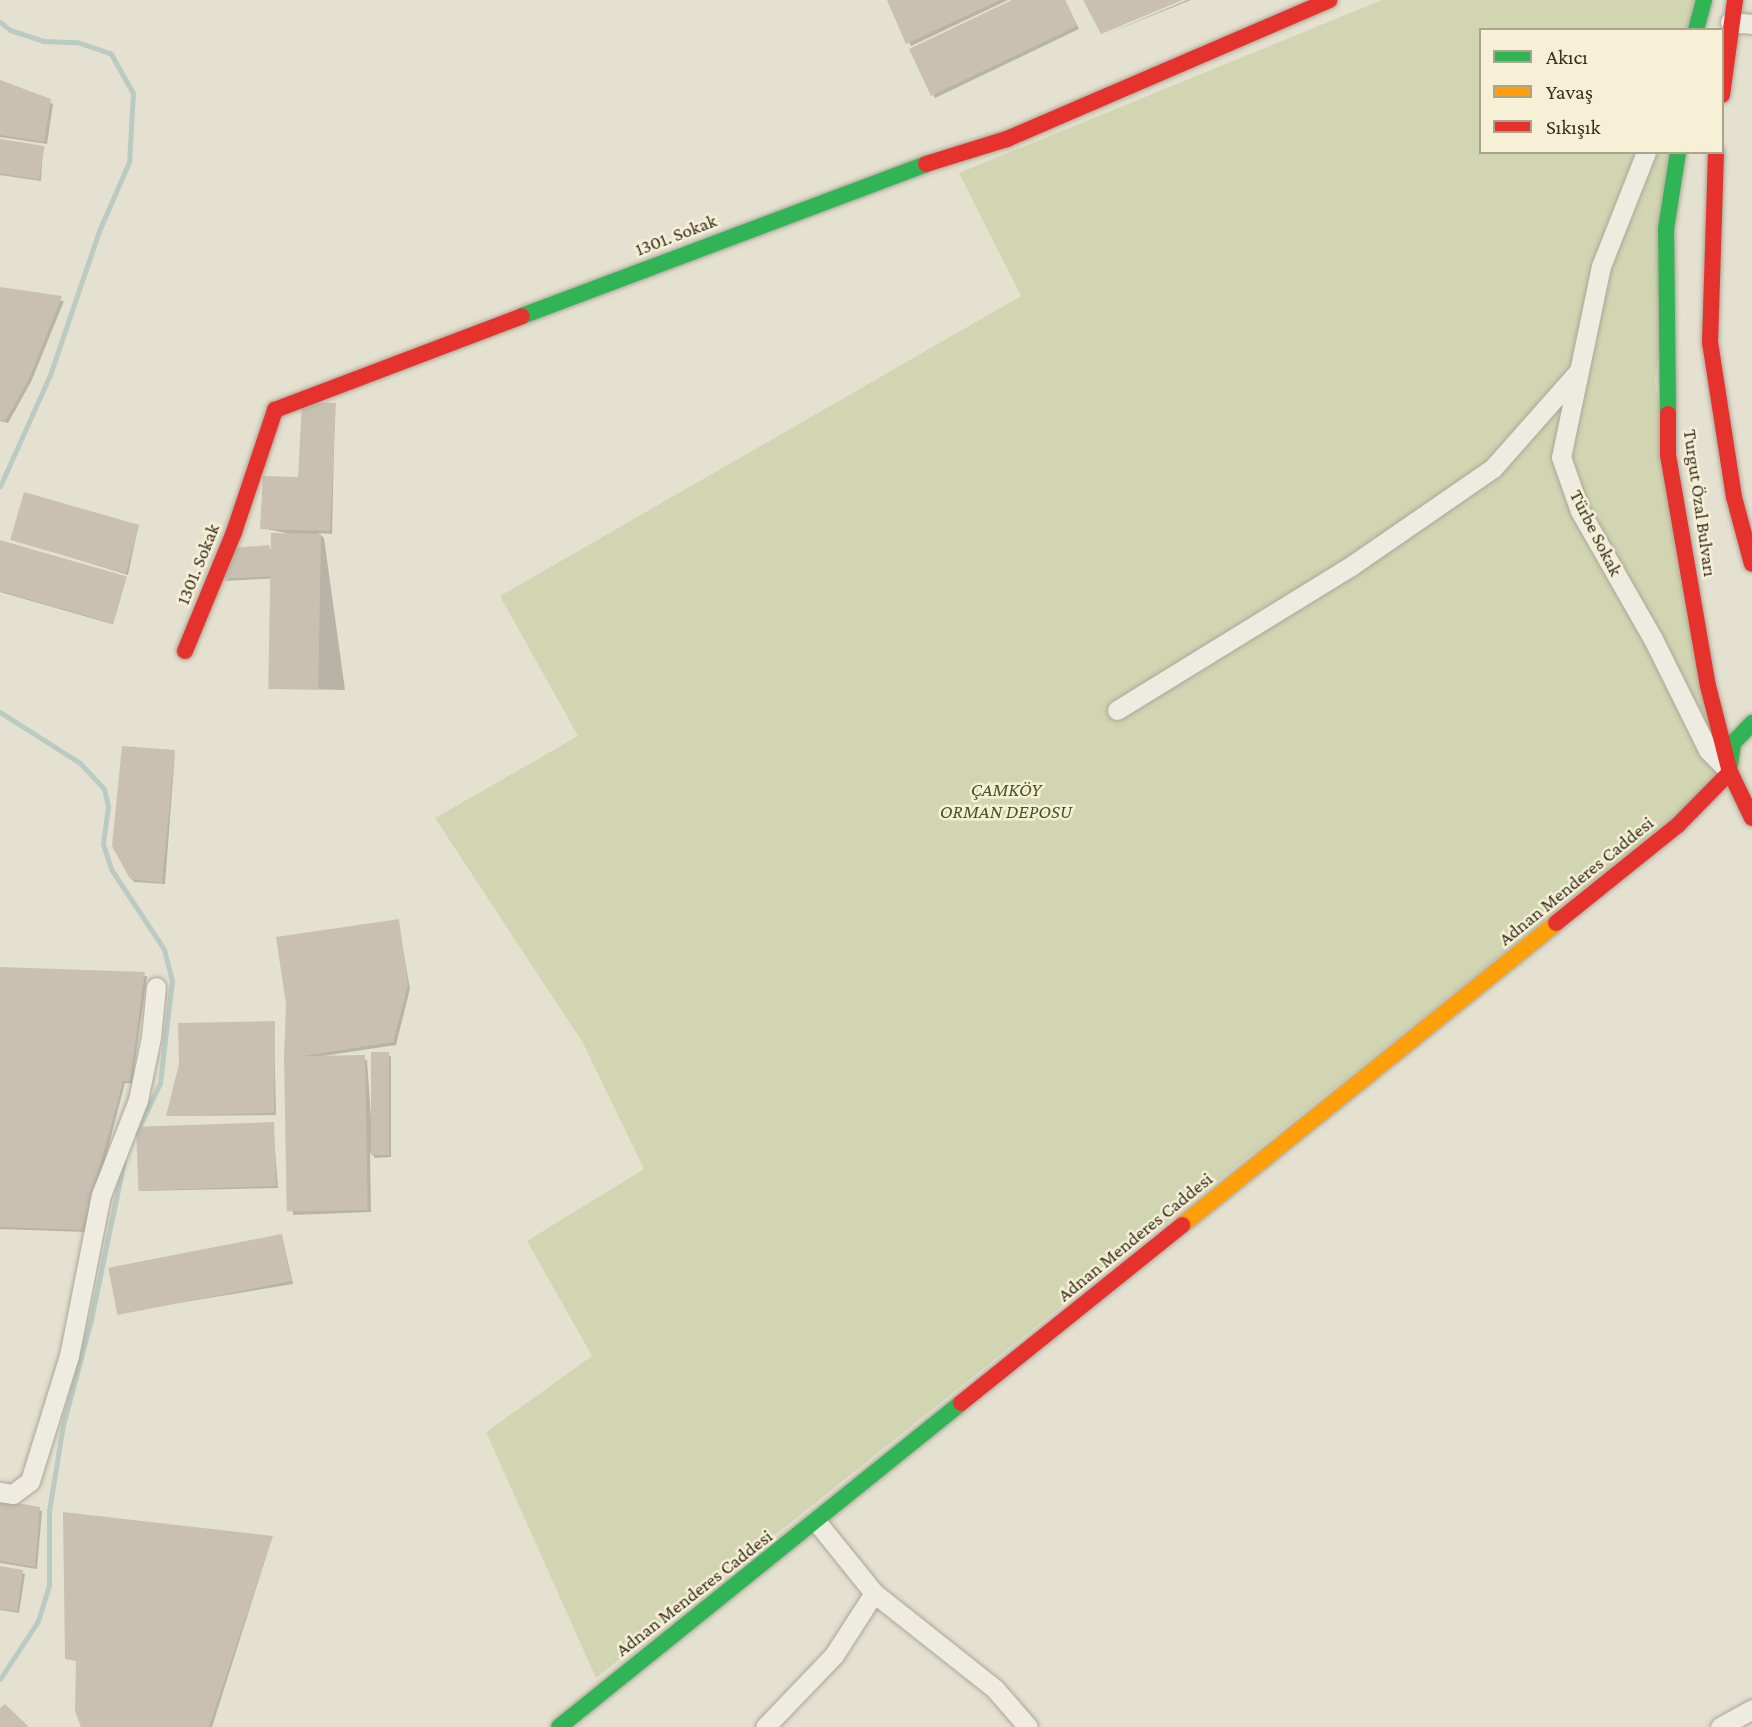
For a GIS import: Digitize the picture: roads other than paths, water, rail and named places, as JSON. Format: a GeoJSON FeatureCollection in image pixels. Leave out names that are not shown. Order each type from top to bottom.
{"type":"FeatureCollection","features":[{"type":"Feature","properties":{"kind":"street","name":"1301. Sokak"},"geometry":{"type":"LineString","coordinates":[[185,651],[234,532],[275,411],[906,170],[1007,139],[1299,6],[1329,0]]}},
{"type":"Feature","properties":{"kind":"street"},"geometry":{"type":"LineString","coordinates":[[1724,76],[1735,0]]}},
{"type":"Feature","properties":{"kind":"street"},"geometry":{"type":"LineString","coordinates":[[1730,22],[1752,24]]}},
{"type":"Feature","properties":{"kind":"street","name":"Türbe Sokak"},"geometry":{"type":"LineString","coordinates":[[1645,154],[1601,266],[1561,457],[1580,511],[1653,639],[1708,750],[1733,778]]}},
{"type":"Feature","properties":{"kind":"street","name":"Turgut Özal Bulvarı"},"geometry":{"type":"LineString","coordinates":[[1678,154],[1666,229],[1668,455],[1708,687],[1733,778],[1752,818]]}},
{"type":"Feature","properties":{"kind":"street"},"geometry":{"type":"LineString","coordinates":[[1716,154],[1710,342],[1734,497],[1752,564]]}},
{"type":"Feature","properties":{"kind":"street"},"geometry":{"type":"LineString","coordinates":[[1117,710],[1351,566],[1493,468],[1577,372]]}},
{"type":"Feature","properties":{"kind":"street"},"geometry":{"type":"LineString","coordinates":[[1752,723],[1733,743],[1733,778],[1752,798]]}},
{"type":"Feature","properties":{"kind":"street","name":"Adnan Menderes Caddesi"},"geometry":{"type":"LineString","coordinates":[[559,1727],[1733,778]]}},
{"type":"Feature","properties":{"kind":"street"},"geometry":{"type":"LineString","coordinates":[[0,1492],[13,1494],[30,1481],[69,1356],[101,1195],[138,1100],[151,1037],[156,987]]}},
{"type":"Feature","properties":{"kind":"street"},"geometry":{"type":"LineString","coordinates":[[816,1521],[874,1593],[995,1689],[1028,1727]]}},
{"type":"Feature","properties":{"kind":"street"},"geometry":{"type":"LineString","coordinates":[[765,1727],[834,1655],[874,1593]]}},
{"type":"Feature","properties":{"kind":"street"},"geometry":{"type":"LineString","coordinates":[[1720,1727],[1752,1709]]}},
{"type":"Feature","properties":{"kind":"waterway"},"geometry":{"type":"LineString","coordinates":[[0,22],[10,30],[43,41],[77,42],[111,54],[133,93],[129,162],[99,231],[50,375],[0,486]]}},
{"type":"Feature","properties":{"kind":"waterway"},"geometry":{"type":"LineString","coordinates":[[0,712],[80,763],[104,789],[108,807],[103,844],[111,869],[164,949],[172,981],[160,1083],[136,1133]]}},
{"type":"Feature","properties":{"kind":"waterway"},"geometry":{"type":"LineString","coordinates":[[0,1679],[38,1621],[49,1585],[49,1511],[63,1425],[91,1320],[124,1161]]}},
{"type":"Feature","properties":{"kind":"park label","name":"ÇAMKÖY ORMAN DEPOSU"},"geometry":{"type":"Point","coordinates":[1006,801]}}]}
